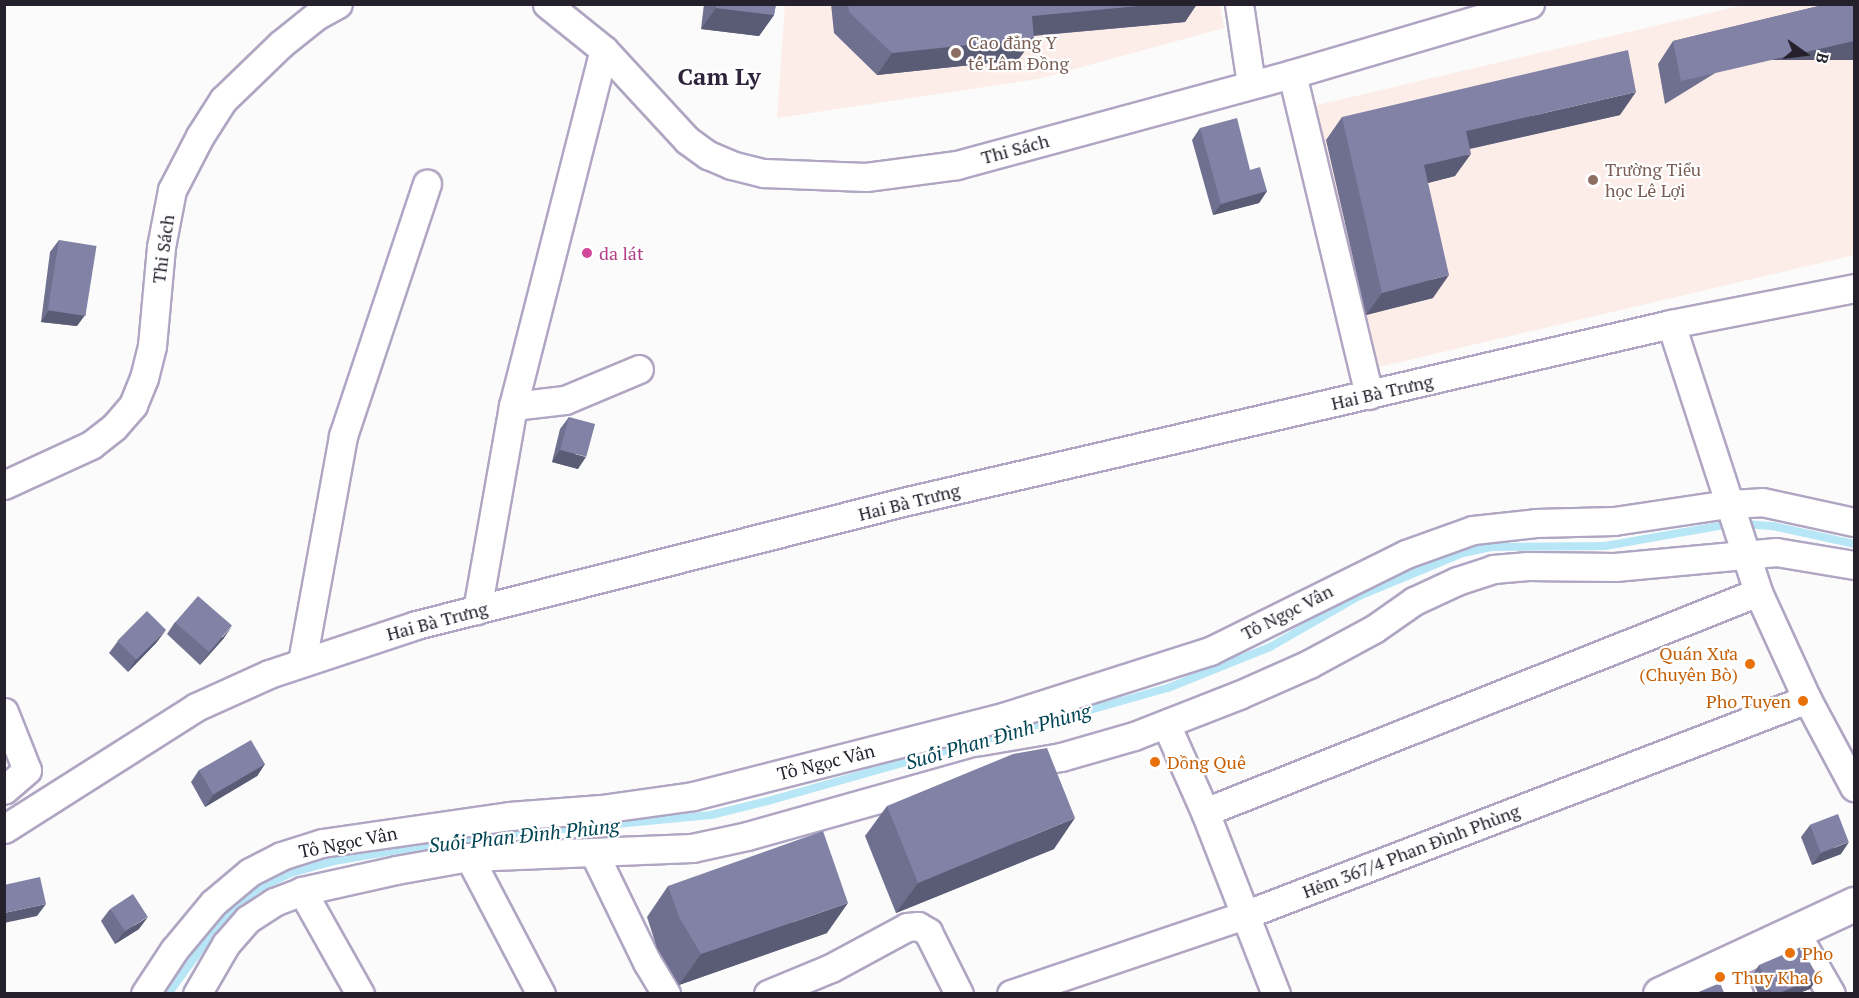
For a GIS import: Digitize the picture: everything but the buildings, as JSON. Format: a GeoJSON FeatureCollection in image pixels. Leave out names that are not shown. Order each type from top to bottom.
{"type":"FeatureCollection","features":[{"type":"Feature","properties":{"kind":"main road"},"geometry":{"type":"LineString","coordinates":[[1659,993],[1796,933],[1854,904]]}},
{"type":"Feature","properties":{"kind":"street","name":"Thi Sách"},"geometry":{"type":"LineString","coordinates":[[4,485],[91,445],[114,427],[133,405],[144,378],[152,346],[161,247],[172,190],[195,145],[223,100],[281,44],[316,16],[338,4]]}},
{"type":"Feature","properties":{"kind":"street","name":"Thi Sách"},"geometry":{"type":"LineString","coordinates":[[547,4],[604,50],[687,140],[708,155],[731,165],[764,173],[866,177],[957,165],[1292,74],[1530,4]]}},
{"type":"Feature","properties":{"kind":"street"},"geometry":{"type":"LineString","coordinates":[[1239,4],[1251,84]]}},
{"type":"Feature","properties":{"kind":"street"},"geometry":{"type":"LineString","coordinates":[[477,610],[513,406],[604,50]]}},
{"type":"Feature","properties":{"kind":"street"},"geometry":{"type":"LineString","coordinates":[[1292,74],[1369,394]]}},
{"type":"Feature","properties":{"kind":"street"},"geometry":{"type":"LineString","coordinates":[[302,662],[343,436],[428,184]]}},
{"type":"Feature","properties":{"kind":"street","name":"Hai Bà Trưng"},"geometry":{"type":"LineString","coordinates":[[4,829],[196,707],[302,662],[416,625],[903,502],[1671,324],[1854,288]]}},
{"type":"Feature","properties":{"kind":"street"},"geometry":{"type":"LineString","coordinates":[[1671,324],[1758,592],[1807,699],[1854,787]]}},
{"type":"Feature","properties":{"kind":"street"},"geometry":{"type":"LineString","coordinates":[[513,406],[565,400],[639,369]]}},
{"type":"Feature","properties":{"kind":"street","name":"Tô Ngọc Vân"},"geometry":{"type":"LineString","coordinates":[[145,993],[174,950],[213,903],[250,872],[291,853],[322,843],[475,820],[601,809],[693,796],[1006,716],[1209,651],[1406,554],[1473,530],[1536,523],[1614,521],[1728,504],[1762,502],[1854,522]]}},
{"type":"Feature","properties":{"kind":"street","name":"Tô Ngọc Vân"},"geometry":{"type":"LineString","coordinates":[[197,993],[226,944],[248,919],[274,902],[302,891],[396,870],[469,857],[594,854],[692,848],[747,836],[979,771],[1061,757],[1166,724],[1309,664],[1374,629],[1414,600],[1493,570],[1528,566],[1615,567],[1744,551],[1787,552],[1854,565]]}},
{"type":"Feature","properties":{"kind":"street"},"geometry":{"type":"LineString","coordinates":[[1205,812],[1758,592]]}},
{"type":"Feature","properties":{"kind":"street","name":"Hẻm 367/4 Phan Đình Phùng"},"geometry":{"type":"LineString","coordinates":[[1011,993],[1247,914],[1807,699]]}},
{"type":"Feature","properties":{"kind":"street"},"geometry":{"type":"LineString","coordinates":[[4,712],[27,770],[4,790]]}},
{"type":"Feature","properties":{"kind":"street"},"geometry":{"type":"LineString","coordinates":[[1166,724],[1247,914],[1276,993]]}},
{"type":"Feature","properties":{"kind":"street"},"geometry":{"type":"LineString","coordinates":[[594,854],[647,962],[666,993]]}},
{"type":"Feature","properties":{"kind":"street"},"geometry":{"type":"LineString","coordinates":[[469,857],[540,993]]}},
{"type":"Feature","properties":{"kind":"street"},"geometry":{"type":"LineString","coordinates":[[302,891],[360,993]]}},
{"type":"Feature","properties":{"kind":"street"},"geometry":{"type":"LineString","coordinates":[[768,993],[831,968],[907,927],[918,926],[928,932],[959,993]]}},
{"type":"Feature","properties":{"kind":"street"},"geometry":{"type":"LineString","coordinates":[[1796,933],[1831,993]]}},
{"type":"Feature","properties":{"kind":"street"},"geometry":{"type":"LineString","coordinates":[[1726,964],[1739,993]]}},
{"type":"Feature","properties":{"kind":"shaded area","name":"Cao đẳng Y tế Lâm Đồng"},"geometry":{"type":"Polygon","coordinates":[[[785,5],[1220,5],[1224,28],[1038,79],[777,118],[785,5]]]}},
{"type":"Feature","properties":{"kind":"shaded area","name":"Trường Tiểu học Lê Lợi"},"geometry":{"type":"Polygon","coordinates":[[[1744,5],[1854,5],[1854,255],[1379,367],[1313,106],[1744,5]]]}},
{"type":"Feature","properties":{"kind":"waterway","name":"Suối Phan Đình Phùng"},"geometry":{"type":"LineString","coordinates":[[168,994],[222,920],[256,890],[291,873],[334,861],[468,838],[711,815],[768,801],[1168,688],[1270,647],[1359,596],[1463,553],[1492,547],[1605,546],[1735,523],[1773,526],[1854,544]]}},
{"type":"Feature","properties":{"kind":"place","name":"Cao đẳng Y tế Lâm Đồng"},"geometry":{"type":"Point","coordinates":[956,53]}},
{"type":"Feature","properties":{"kind":"place","name":"Trường Tiểu học Lê Lợi"},"geometry":{"type":"Point","coordinates":[1593,180]}},
{"type":"Feature","properties":{"kind":"place","name":"da lát"},"geometry":{"type":"Point","coordinates":[587,253]}},
{"type":"Feature","properties":{"kind":"place","name":"Quán Xưa (Chuyên Bò)"},"geometry":{"type":"Point","coordinates":[1750,664]}},
{"type":"Feature","properties":{"kind":"place","name":"Pho Tuyen"},"geometry":{"type":"Point","coordinates":[1803,701]}},
{"type":"Feature","properties":{"kind":"place","name":"Dồng Quê"},"geometry":{"type":"Point","coordinates":[1155,762]}},
{"type":"Feature","properties":{"kind":"place","name":"Pho"},"geometry":{"type":"Point","coordinates":[1790,953]}},
{"type":"Feature","properties":{"kind":"place","name":"Thuy Kha 6"},"geometry":{"type":"Point","coordinates":[1720,977]}},
{"type":"Feature","properties":{"kind":"district","name":"Cam Ly"},"geometry":{"type":"Point","coordinates":[719,77]}}]}
